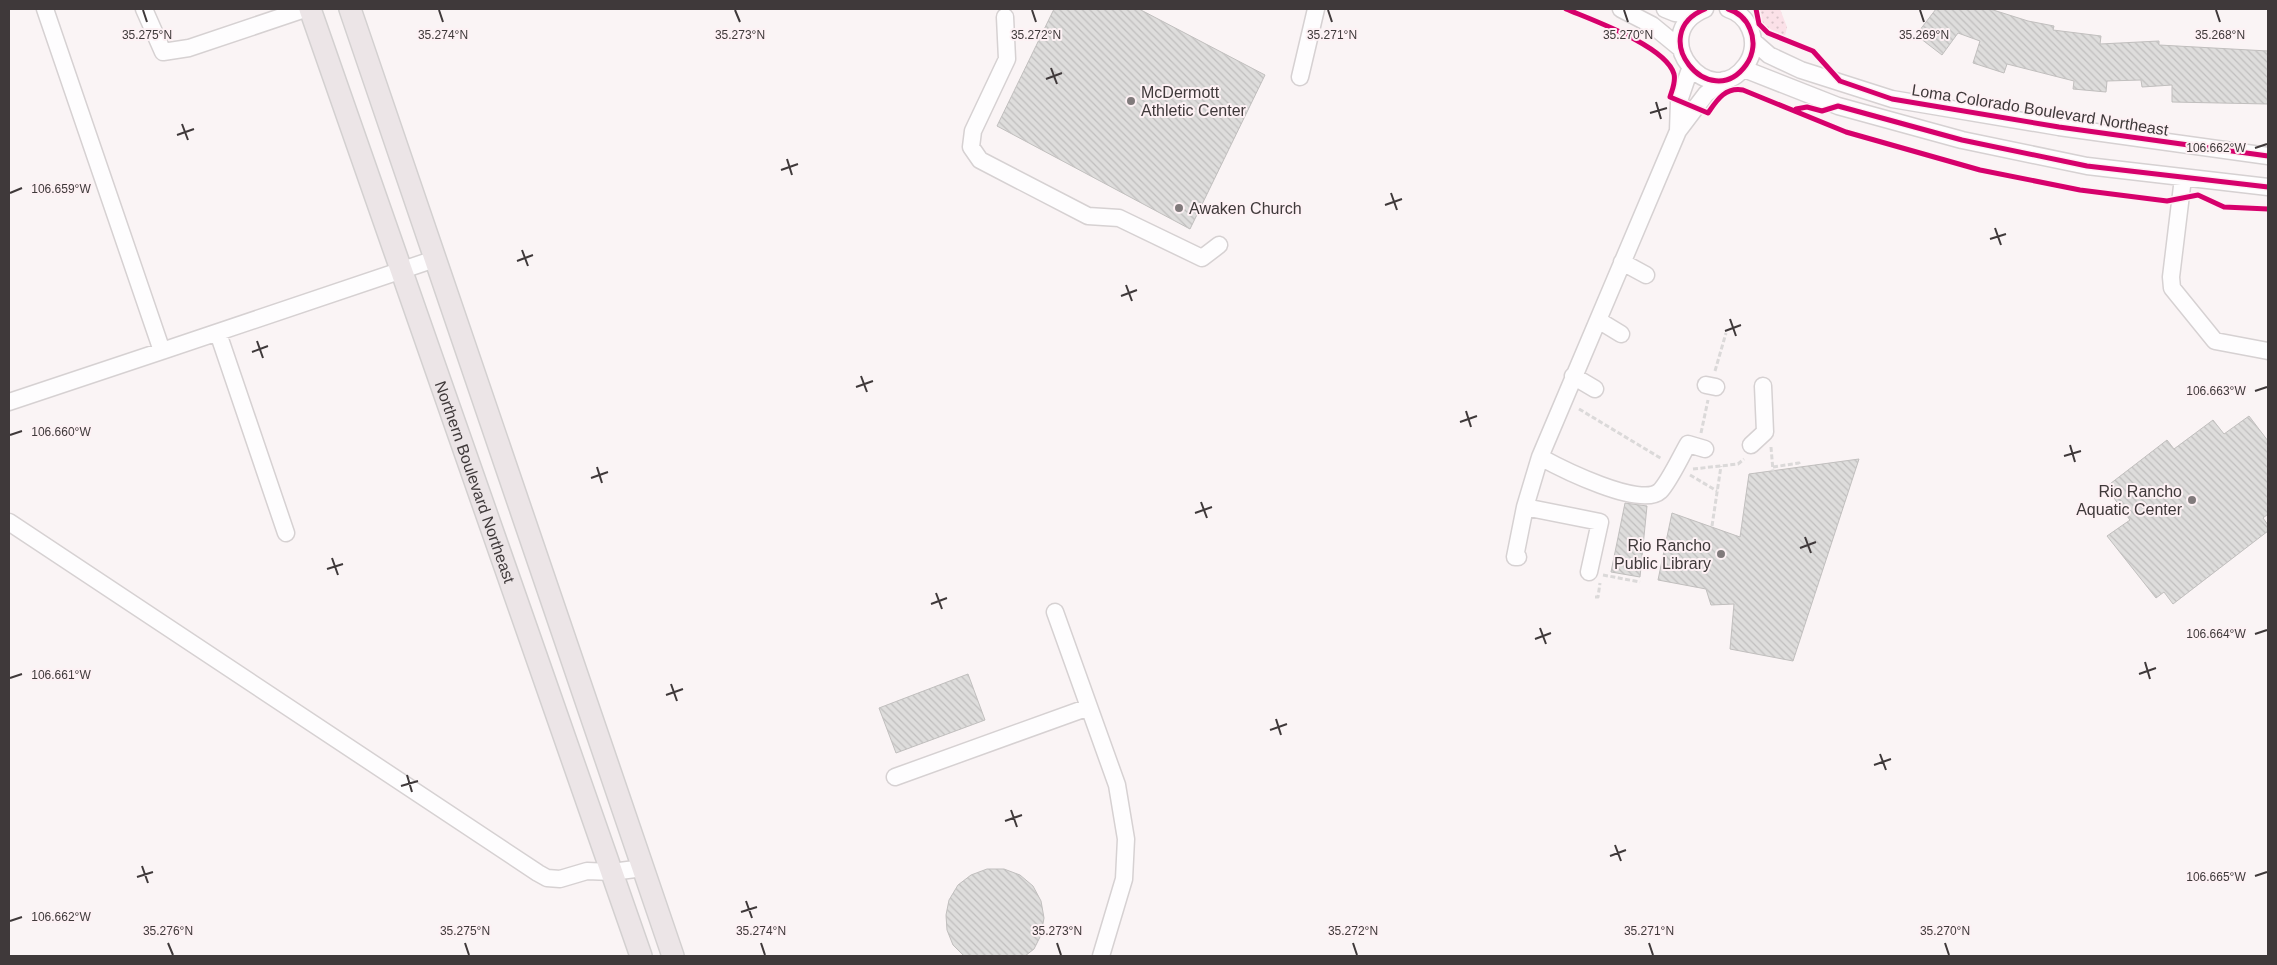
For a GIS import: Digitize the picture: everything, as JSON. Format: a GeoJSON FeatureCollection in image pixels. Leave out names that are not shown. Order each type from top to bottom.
{"type":"FeatureCollection","features":[{"type":"Feature","properties":{"kind":"main road","name":"Northern Boulevard Northeast"},"geometry":{"type":"LineString","coordinates":[[310,9],[641,956]]}},
{"type":"Feature","properties":{"kind":"main road","name":"Northern Boulevard Northeast"},"geometry":{"type":"LineString","coordinates":[[350,9],[673,956]]}},
{"type":"Feature","properties":{"kind":"street"},"geometry":{"type":"LineString","coordinates":[[46,9],[162,351]]}},
{"type":"Feature","properties":{"kind":"street"},"geometry":{"type":"LineString","coordinates":[[144,9],[163,52],[189,48],[305,9]]}},
{"type":"Feature","properties":{"kind":"street"},"geometry":{"type":"LineString","coordinates":[[1300,77],[1316,9]]}},
{"type":"Feature","properties":{"kind":"street"},"geometry":{"type":"LineString","coordinates":[[1621,9],[1652,26],[1680,48]]}},
{"type":"Feature","properties":{"kind":"street"},"geometry":{"type":"LineString","coordinates":[[1665,9],[1676,13],[1699,12]]}},
{"type":"Feature","properties":{"kind":"street","name":"Loma Colorado Boulevard Northeast"},"geometry":{"type":"LineString","coordinates":[[1736,11],[1747,22],[1753,40],[1769,55],[1801,70],[1892,99],[2069,129],[2268,156]]}},
{"type":"Feature","properties":{"kind":"street"},"geometry":{"type":"LineString","coordinates":[[1699,12],[1685,24],[1681,36],[1680,48],[1684,59],[1690,69],[1700,76],[1712,80],[1724,80]]}},
{"type":"Feature","properties":{"kind":"street"},"geometry":{"type":"LineString","coordinates":[[1005,17],[1007,59],[973,131],[971,147],[980,160],[1088,216],[1119,218],[1202,258],[1219,245]]}},
{"type":"Feature","properties":{"kind":"street"},"geometry":{"type":"LineString","coordinates":[[1518,557],[1515,556],[1525,507],[1540,456],[1678,131],[1706,94],[1724,80],[1735,76],[1744,69],[1750,60],[1753,40]]}},
{"type":"Feature","properties":{"kind":"street"},"geometry":{"type":"LineString","coordinates":[[1678,131],[1679,101],[1690,69]]}},
{"type":"Feature","properties":{"kind":"street"},"geometry":{"type":"LineString","coordinates":[[1744,69],[1838,106],[1962,140],[2087,166],[2268,187]]}},
{"type":"Feature","properties":{"kind":"street"},"geometry":{"type":"LineString","coordinates":[[2183,178],[2171,277],[2172,288],[2215,341],[2268,351]]}},
{"type":"Feature","properties":{"kind":"street"},"geometry":{"type":"LineString","coordinates":[[9,402],[435,259]]}},
{"type":"Feature","properties":{"kind":"street"},"geometry":{"type":"LineString","coordinates":[[1622,262],[1646,276]]}},
{"type":"Feature","properties":{"kind":"street"},"geometry":{"type":"LineString","coordinates":[[1598,320],[1621,334]]}},
{"type":"Feature","properties":{"kind":"street"},"geometry":{"type":"LineString","coordinates":[[218,333],[286,533]]}},
{"type":"Feature","properties":{"kind":"street"},"geometry":{"type":"LineString","coordinates":[[1574,376],[1595,389]]}},
{"type":"Feature","properties":{"kind":"street"},"geometry":{"type":"LineString","coordinates":[[1754,451],[1765,432],[1763,386]]}},
{"type":"Feature","properties":{"kind":"street"},"geometry":{"type":"LineString","coordinates":[[1540,456],[1565,471],[1631,495],[1648,496],[1659,492],[1688,444],[1703,443]]}},
{"type":"Feature","properties":{"kind":"street"},"geometry":{"type":"LineString","coordinates":[[1525,507],[1600,522],[1596,574]]}},
{"type":"Feature","properties":{"kind":"street"},"geometry":{"type":"LineString","coordinates":[[9,522],[538,873],[554,879],[587,871],[612,872],[643,868]]}},
{"type":"Feature","properties":{"kind":"street"},"geometry":{"type":"LineString","coordinates":[[1055,612],[1117,785],[1126,839],[1124,879],[1101,956]]}},
{"type":"Feature","properties":{"kind":"street"},"geometry":{"type":"LineString","coordinates":[[895,777],[1089,707]]}},
{"type":"Feature","properties":{"kind":"path"},"geometry":{"type":"LineString","coordinates":[[1703,443],[1711,385],[1726,333]]}},
{"type":"Feature","properties":{"kind":"path"},"geometry":{"type":"LineString","coordinates":[[1579,410],[1669,463]]}},
{"type":"Feature","properties":{"kind":"path"},"geometry":{"type":"LineString","coordinates":[[1717,491],[1685,473],[1695,468],[1738,464],[1754,451],[1771,446],[1773,469],[1799,463],[1800,467]]}},
{"type":"Feature","properties":{"kind":"path"},"geometry":{"type":"LineString","coordinates":[[1712,526],[1721,466]]}},
{"type":"Feature","properties":{"kind":"path"},"geometry":{"type":"LineString","coordinates":[[1596,574],[1640,582]]}},
{"type":"Feature","properties":{"kind":"shaded area"},"geometry":{"type":"Polygon","coordinates":[[[1759,9],[1780,9],[1787,27],[1785,36],[1763,23],[1759,15],[1759,9]]]}},
{"type":"Feature","properties":{"kind":"building","name":"McDermott Athletic Center"},"geometry":{"type":"Polygon","coordinates":[[[1054,9],[1139,9],[1265,75],[1190,229],[997,126],[1054,9]]]}},
{"type":"Feature","properties":{"kind":"building"},"geometry":{"type":"Polygon","coordinates":[[[1936,9],[1990,9],[2028,21],[2054,26],[2053,30],[2101,36],[2100,44],[2159,41],[2159,45],[2268,51],[2268,104],[2172,102],[2172,85],[2142,87],[2141,80],[2107,81],[2106,92],[2073,89],[2074,81],[2007,64],[2004,73],[1973,63],[1980,41],[1958,33],[1942,55],[1916,35],[1936,9]]]}},
{"type":"Feature","properties":{"kind":"building","name":"Rio Rancho Aquatic Center"},"geometry":{"type":"Polygon","coordinates":[[[2249,416],[2268,441],[2268,514],[2263,518],[2268,525],[2268,531],[2173,604],[2164,592],[2156,598],[2107,536],[2130,520],[2106,487],[2167,440],[2174,449],[2213,420],[2224,434],[2249,416]]]}},
{"type":"Feature","properties":{"kind":"building","name":"Rio Rancho Public Library"},"geometry":{"type":"Polygon","coordinates":[[[1859,459],[1793,661],[1730,649],[1734,604],[1711,605],[1706,589],[1658,580],[1672,513],[1740,537],[1749,474],[1859,459]]]}},
{"type":"Feature","properties":{"kind":"building"},"geometry":{"type":"Polygon","coordinates":[[[1625,503],[1647,506],[1640,577],[1611,572],[1625,503]]]}},
{"type":"Feature","properties":{"kind":"building"},"geometry":{"type":"Polygon","coordinates":[[[968,674],[985,720],[896,753],[879,708],[968,674]]]}},
{"type":"Feature","properties":{"kind":"building"},"geometry":{"type":"Polygon","coordinates":[[[987,869],[1004,869],[1020,875],[1033,886],[1041,901],[1044,918],[1041,935],[1034,949],[1025,956],[964,956],[953,945],[947,930],[946,915],[949,900],[958,885],[971,875],[987,869]]]}},
{"type":"Feature","properties":{"kind":"cycle path"},"geometry":{"type":"LineString","coordinates":[[1566,9],[1627,35],[1657,54],[1668,64],[1674,74],[1674,83],[1670,97],[1708,113],[1722,95],[1731,90],[1743,90],[1846,132],[1980,170],[2080,190],[2167,201],[2198,195],[2224,207],[2268,209]]}},
{"type":"Feature","properties":{"kind":"cycle path"},"geometry":{"type":"LineString","coordinates":[[1705,9],[1688,21],[1681,35],[1682,51],[1689,65],[1701,76],[1716,81],[1731,78],[1746,65],[1753,47],[1752,33],[1748,25],[1741,16],[1728,9]]}},
{"type":"Feature","properties":{"kind":"cycle path"},"geometry":{"type":"LineString","coordinates":[[1756,9],[1759,24],[1768,33],[1813,51],[1840,81],[1892,99],[2059,127],[2268,156]]}},
{"type":"Feature","properties":{"kind":"cycle path"},"geometry":{"type":"LineString","coordinates":[[1796,109],[1807,107],[1822,111],[1838,106],[1962,140],[2087,166],[2268,187]]}},
{"type":"Feature","properties":{"kind":"place","name":"McDermott Athletic Center"},"geometry":{"type":"Point","coordinates":[1131,101]}},
{"type":"Feature","properties":{"kind":"place","name":"Awaken Church"},"geometry":{"type":"Point","coordinates":[1179,208]}},
{"type":"Feature","properties":{"kind":"place","name":"Rio Rancho Aquatic Center"},"geometry":{"type":"Point","coordinates":[2192,500]}},
{"type":"Feature","properties":{"kind":"place","name":"Rio Rancho Public Library"},"geometry":{"type":"Point","coordinates":[1721,554]}}]}
